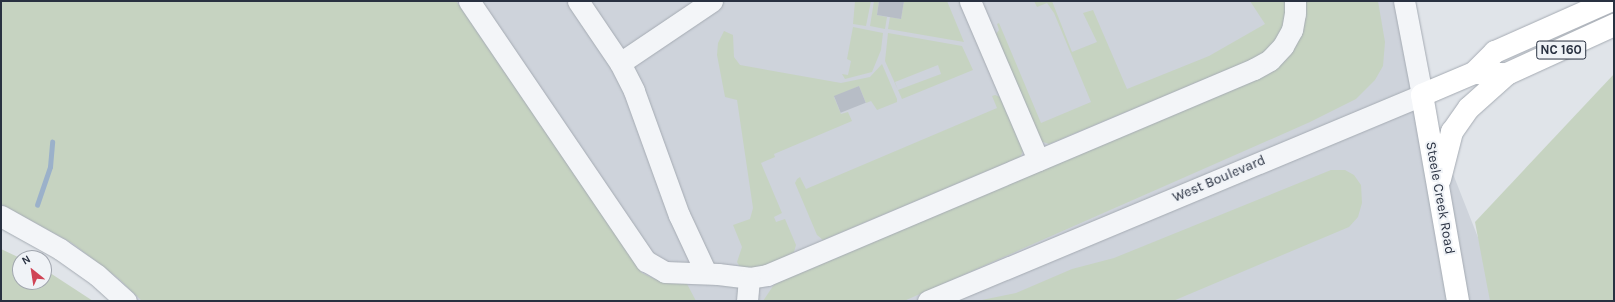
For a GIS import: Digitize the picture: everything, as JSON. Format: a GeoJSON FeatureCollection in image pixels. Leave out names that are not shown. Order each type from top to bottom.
{"type":"FeatureCollection","features":[{"type":"Feature","properties":{"kind":"main road","name":"NC 160"},"geometry":{"type":"LineString","coordinates":[[1422,95],[1474,73],[1495,52],[1610,1]]}},
{"type":"Feature","properties":{"kind":"main road","name":"NC 160"},"geometry":{"type":"LineString","coordinates":[[1474,73],[1507,74],[1614,24]]}},
{"type":"Feature","properties":{"kind":"main road"},"geometry":{"type":"LineString","coordinates":[[1438,186],[1452,132],[1473,102],[1507,74]]}},
{"type":"Feature","properties":{"kind":"main road","name":"Steele Creek Road"},"geometry":{"type":"LineString","coordinates":[[1422,95],[1458,301]]}},
{"type":"Feature","properties":{"kind":"street"},"geometry":{"type":"LineString","coordinates":[[468,1],[646,261],[664,272],[706,273],[748,278],[767,275],[1254,69],[1270,60],[1283,46],[1292,30],[1296,14],[1295,1]]}},
{"type":"Feature","properties":{"kind":"street"},"geometry":{"type":"LineString","coordinates":[[578,1],[620,63],[634,91],[679,215],[706,273]]}},
{"type":"Feature","properties":{"kind":"street"},"geometry":{"type":"LineString","coordinates":[[620,63],[712,1]]}},
{"type":"Feature","properties":{"kind":"street"},"geometry":{"type":"LineString","coordinates":[[1404,1],[1422,95]]}},
{"type":"Feature","properties":{"kind":"street"},"geometry":{"type":"LineString","coordinates":[[977,4],[1038,160]]}},
{"type":"Feature","properties":{"kind":"street","name":"West Boulevard"},"geometry":{"type":"LineString","coordinates":[[928,301],[1422,95]]}},
{"type":"Feature","properties":{"kind":"street"},"geometry":{"type":"LineString","coordinates":[[1,216],[60,249],[97,275],[126,301]]}},
{"type":"Feature","properties":{"kind":"street"},"geometry":{"type":"LineString","coordinates":[[747,301],[748,278]]}},
{"type":"Feature","properties":{"kind":"shaded area"},"geometry":{"type":"Polygon","coordinates":[[[1,1],[1404,1],[1422,95],[1503,301],[113,301],[52,253],[52,250],[48,250],[1,213],[1,1]]]}},
{"type":"Feature","properties":{"kind":"green space"},"geometry":{"type":"Polygon","coordinates":[[[1,1],[456,1],[642,273],[657,280],[686,282],[696,301],[142,301],[118,278],[72,243],[1,204],[1,1]]]}},
{"type":"Feature","properties":{"kind":"green space"},"geometry":{"type":"Polygon","coordinates":[[[855,1],[871,1],[866,26],[853,24],[855,1]]]}},
{"type":"Feature","properties":{"kind":"green space"},"geometry":{"type":"Polygon","coordinates":[[[874,1],[879,1],[877,15],[887,17],[885,29],[870,26],[874,1]]]}},
{"type":"Feature","properties":{"kind":"green space"},"geometry":{"type":"Polygon","coordinates":[[[904,1],[947,1],[964,42],[888,29],[890,17],[901,19],[904,1]]]}},
{"type":"Feature","properties":{"kind":"green space"},"geometry":{"type":"Polygon","coordinates":[[[1034,1],[1052,1],[1072,52],[1097,42],[1083,13],[1093,10],[1127,89],[1209,56],[1265,24],[1250,1],[1287,1],[1284,28],[1267,53],[1049,144],[1040,141],[996,34],[999,30],[997,24],[999,23],[1041,123],[1091,102],[1054,13],[1047,3],[1037,7],[1034,1]]]}},
{"type":"Feature","properties":{"kind":"green space"},"geometry":{"type":"Polygon","coordinates":[[[1304,1],[1378,1],[1385,42],[1383,66],[1375,80],[1356,99],[1310,122],[904,301],[763,301],[773,286],[787,275],[789,278],[1262,75],[1304,1]]]}},
{"type":"Feature","properties":{"kind":"green space"},"geometry":{"type":"Polygon","coordinates":[[[853,27],[883,33],[881,50],[872,72],[845,79],[842,74],[848,75],[851,61],[847,59],[853,27]]]}},
{"type":"Feature","properties":{"kind":"green space"},"geometry":{"type":"Polygon","coordinates":[[[724,31],[733,35],[734,57],[740,65],[841,83],[870,77],[882,64],[897,99],[897,102],[877,110],[871,101],[866,103],[859,86],[834,97],[841,114],[848,112],[852,121],[774,154],[775,157],[761,163],[782,213],[774,217],[776,222],[785,219],[796,245],[794,252],[758,270],[741,269],[737,262],[742,247],[733,225],[750,219],[753,208],[737,100],[725,97],[717,55],[718,43],[724,31]]]}},
{"type":"Feature","properties":{"kind":"green space"},"geometry":{"type":"Polygon","coordinates":[[[888,33],[962,46],[973,70],[902,99],[885,61],[888,33]],[[938,65],[895,82],[898,90],[941,74],[938,65]]]}},
{"type":"Feature","properties":{"kind":"green space"},"geometry":{"type":"Polygon","coordinates":[[[1614,74],[1614,301],[1490,301],[1475,222],[1614,74]]]}},
{"type":"Feature","properties":{"kind":"green space"},"geometry":{"type":"Polygon","coordinates":[[[995,95],[1000,97],[1023,151],[1020,157],[823,240],[817,235],[795,183],[797,179],[800,177],[806,189],[997,108],[992,96],[995,95]]]}},
{"type":"Feature","properties":{"kind":"green space"},"geometry":{"type":"Polygon","coordinates":[[[1331,170],[1345,170],[1354,175],[1361,185],[1362,203],[1358,217],[1349,227],[1173,301],[977,301],[1016,293],[1072,269],[1114,258],[1331,170]]]}},
{"type":"Feature","properties":{"kind":"green space"},"geometry":{"type":"Polygon","coordinates":[[[1,249],[12,254],[12,290],[52,290],[52,274],[93,301],[1,301],[1,249]]]}},
{"type":"Feature","properties":{"kind":"building"},"geometry":{"type":"Polygon","coordinates":[[[879,1],[904,1],[901,19],[877,15],[879,1]]]}},
{"type":"Feature","properties":{"kind":"building"},"geometry":{"type":"Polygon","coordinates":[[[859,86],[866,103],[841,113],[834,96],[859,86]]]}},
{"type":"Feature","properties":{"kind":"waterway"},"geometry":{"type":"LineString","coordinates":[[37,205],[50,167],[52,142]]}}]}
